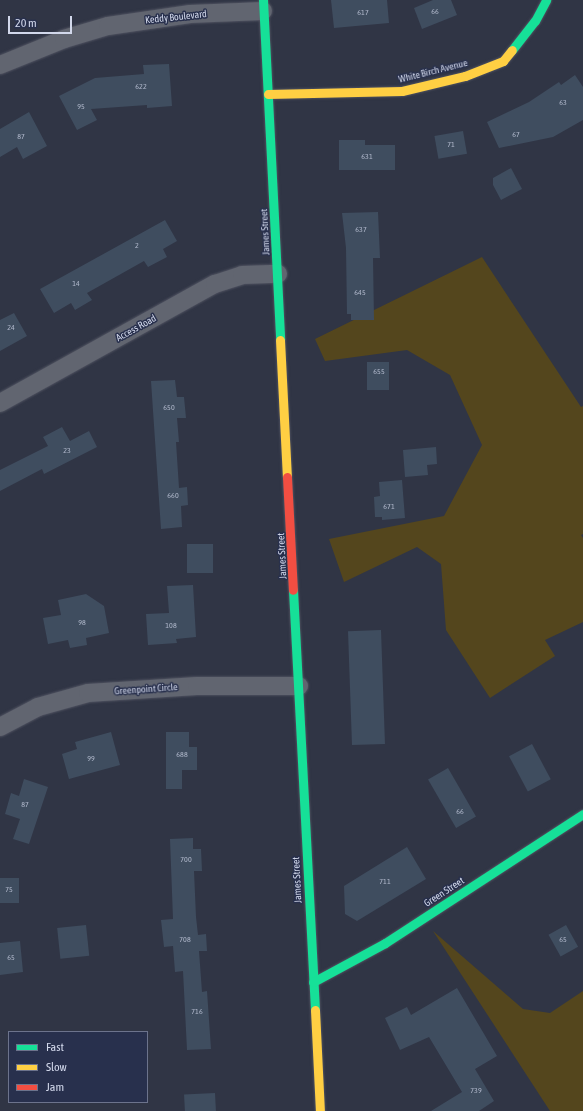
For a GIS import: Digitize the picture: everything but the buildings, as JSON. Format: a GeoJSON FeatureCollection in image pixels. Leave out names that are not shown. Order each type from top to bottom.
{"type":"FeatureCollection","features":[{"type":"Feature","properties":{"kind":"main road","name":"White Birch Avenue"},"geometry":{"type":"LineString","coordinates":[[268,94],[402,91],[465,76],[503,61],[535,21],[546,0]]}},
{"type":"Feature","properties":{"kind":"main road","name":"James Street"},"geometry":{"type":"LineString","coordinates":[[263,5],[320,1111]]}},
{"type":"Feature","properties":{"kind":"main road","name":"Green Street"},"geometry":{"type":"LineString","coordinates":[[313,982],[385,943],[583,814]]}},
{"type":"Feature","properties":{"kind":"street","name":"Keddy Boulevard"},"geometry":{"type":"LineString","coordinates":[[0,65],[64,39],[108,26],[161,17],[263,5]]}},
{"type":"Feature","properties":{"kind":"street","name":"Access Road"},"geometry":{"type":"LineString","coordinates":[[0,403],[215,284],[242,275],[278,274]]}},
{"type":"Feature","properties":{"kind":"street","name":"Greenpoint Circle"},"geometry":{"type":"LineString","coordinates":[[0,727],[38,707],[88,693],[197,686],[299,686]]}},
{"type":"Feature","properties":{"kind":"shaded area"},"geometry":{"type":"Polygon","coordinates":[[[482,257],[581,407],[583,406],[583,534],[581,535],[583,538],[583,622],[545,640],[555,656],[490,698],[446,630],[441,564],[417,547],[344,582],[329,539],[444,516],[482,445],[450,375],[407,350],[325,361],[315,339],[482,257]]]}},
{"type":"Feature","properties":{"kind":"shaded area"},"geometry":{"type":"Polygon","coordinates":[[[433,931],[523,1009],[550,1013],[583,991],[583,1111],[550,1111],[433,931]]]}},
{"type":"Feature","properties":{"kind":"traffic: fast"},"geometry":{"type":"LineString","coordinates":[[263,0],[280,340]]}},
{"type":"Feature","properties":{"kind":"traffic: fast"},"geometry":{"type":"LineString","coordinates":[[512,50],[535,21],[546,0]]}},
{"type":"Feature","properties":{"kind":"traffic: fast"},"geometry":{"type":"LineString","coordinates":[[293,590],[315,1010]]}},
{"type":"Feature","properties":{"kind":"traffic: fast"},"geometry":{"type":"LineString","coordinates":[[313,982],[385,943],[583,814]]}},
{"type":"Feature","properties":{"kind":"traffic: slow"},"geometry":{"type":"LineString","coordinates":[[268,94],[402,91],[465,76],[503,61],[512,50]]}},
{"type":"Feature","properties":{"kind":"traffic: slow"},"geometry":{"type":"LineString","coordinates":[[280,340],[287,477]]}},
{"type":"Feature","properties":{"kind":"traffic: slow"},"geometry":{"type":"LineString","coordinates":[[315,1010],[320,1111]]}},
{"type":"Feature","properties":{"kind":"traffic: jam"},"geometry":{"type":"LineString","coordinates":[[287,477],[293,590]]}}]}
